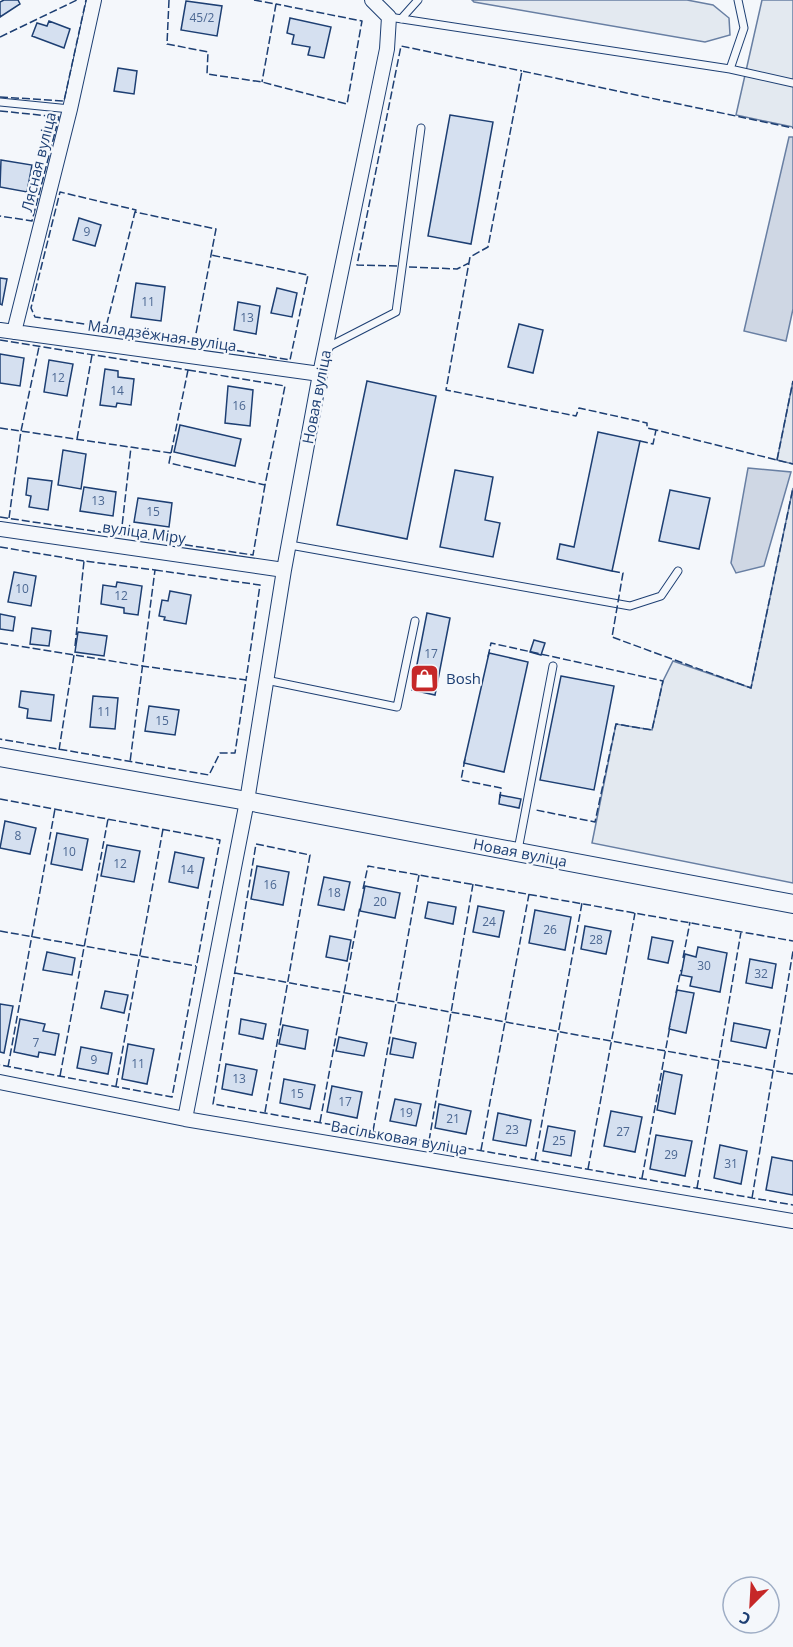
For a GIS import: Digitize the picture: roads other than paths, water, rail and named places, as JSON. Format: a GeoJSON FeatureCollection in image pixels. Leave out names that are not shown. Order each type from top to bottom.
{"type":"FeatureCollection","features":[{"type":"Feature","properties":{"kind":"street","name":"Лясная вуліца"},"geometry":{"type":"LineString","coordinates":[[7,331],[70,109],[94,0]]}},
{"type":"Feature","properties":{"kind":"street"},"geometry":{"type":"LineString","coordinates":[[372,0],[395,18]]}},
{"type":"Feature","properties":{"kind":"street","name":"Новая вуліца"},"geometry":{"type":"LineString","coordinates":[[247,801],[284,570],[320,374],[395,18]]}},
{"type":"Feature","properties":{"kind":"street","name":"Маладзёжная вуліца"},"geometry":{"type":"LineString","coordinates":[[7,331],[320,374]]}},
{"type":"Feature","properties":{"kind":"street","name":"вуліца Міру"},"geometry":{"type":"LineString","coordinates":[[0,529],[284,570]]}},
{"type":"Feature","properties":{"kind":"street","name":"Новая вуліца"},"geometry":{"type":"LineString","coordinates":[[0,757],[793,904]]}},
{"type":"Feature","properties":{"kind":"street"},"geometry":{"type":"LineString","coordinates":[[185,1119],[247,801]]}},
{"type":"Feature","properties":{"kind":"street","name":"Васільковая вуліца"},"geometry":{"type":"LineString","coordinates":[[0,1082],[185,1119],[793,1221]]}},
{"type":"Feature","properties":{"kind":"lane"},"geometry":{"type":"LineString","coordinates":[[395,18],[418,0]]}},
{"type":"Feature","properties":{"kind":"lane"},"geometry":{"type":"LineString","coordinates":[[730,69],[744,28],[738,0]]}},
{"type":"Feature","properties":{"kind":"lane"},"geometry":{"type":"LineString","coordinates":[[395,18],[730,69],[793,83]]}},
{"type":"Feature","properties":{"kind":"lane"},"geometry":{"type":"LineString","coordinates":[[0,102],[70,109]]}},
{"type":"Feature","properties":{"kind":"lane"},"geometry":{"type":"LineString","coordinates":[[326,348],[396,312],[421,128]]}},
{"type":"Feature","properties":{"kind":"lane"},"geometry":{"type":"LineString","coordinates":[[290,545],[630,606],[661,596],[678,571]]}},
{"type":"Feature","properties":{"kind":"lane"},"geometry":{"type":"LineString","coordinates":[[266,680],[397,707],[415,621]]}},
{"type":"Feature","properties":{"kind":"lane"},"geometry":{"type":"LineString","coordinates":[[518,852],[553,666]]}},
{"type":"Feature","properties":{"kind":"place","name":"Bosh"},"geometry":{"type":"Point","coordinates":[425,679]}}]}
